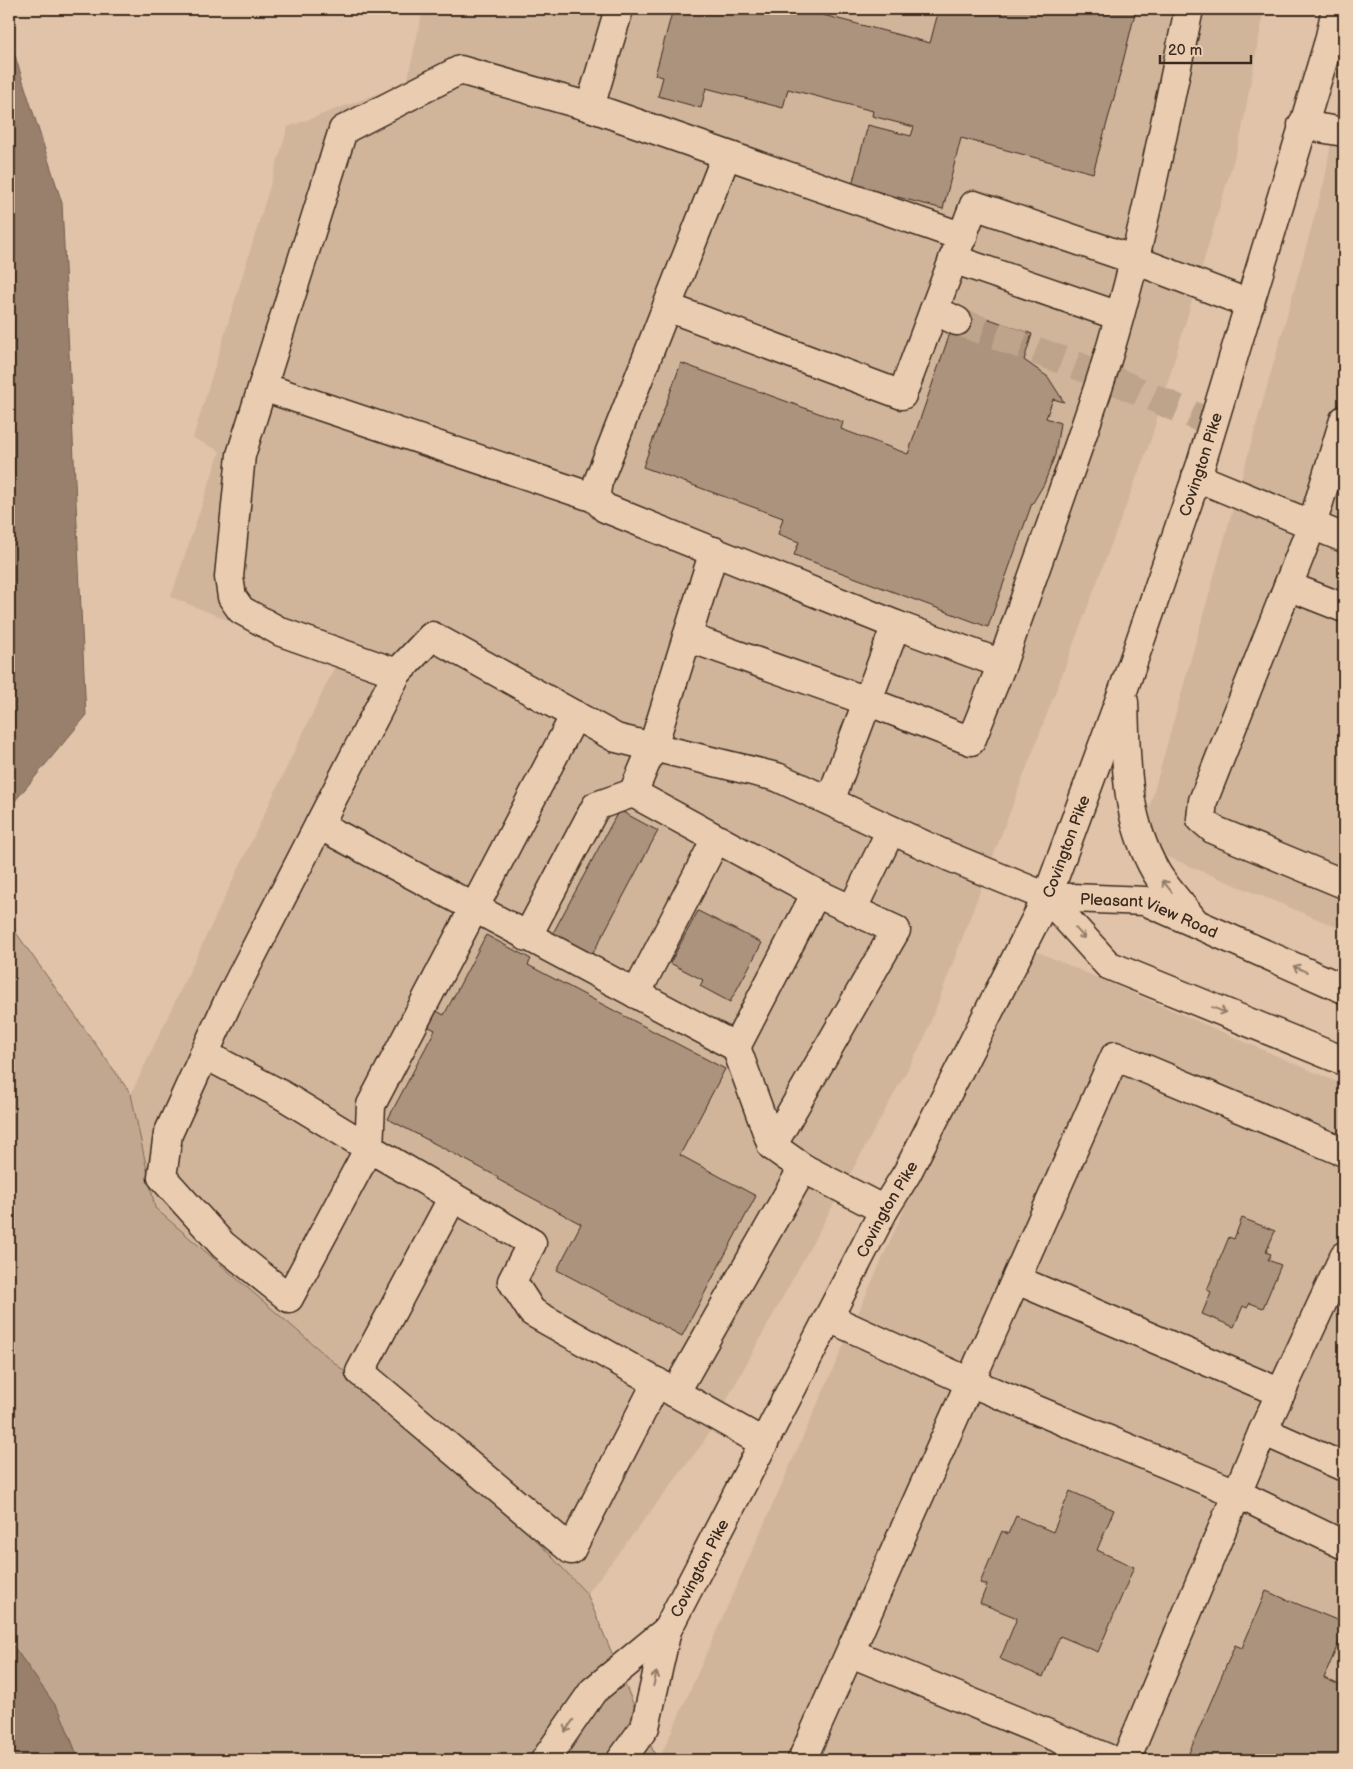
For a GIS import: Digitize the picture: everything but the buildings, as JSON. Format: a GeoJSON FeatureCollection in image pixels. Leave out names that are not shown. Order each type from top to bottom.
{"type":"FeatureCollection","features":[{"type":"Feature","properties":{"kind":"main road"},"geometry":{"type":"LineString","coordinates":[[590,107],[619,9]]}},
{"type":"Feature","properties":{"kind":"main road"},"geometry":{"type":"LineString","coordinates":[[687,637],[867,701],[971,741],[1002,664],[1102,375],[1135,260],[1189,9]]}},
{"type":"Feature","properties":{"kind":"main road","name":"Covington Pike"},"geometry":{"type":"LineString","coordinates":[[621,1760],[645,1727],[667,1630],[884,1210],[907,1173],[1047,897],[1124,688],[1196,477],[1329,41],[1336,9]]}},
{"type":"Feature","properties":{"kind":"main road"},"geometry":{"type":"LineString","coordinates":[[397,673],[281,632],[241,610],[232,597],[230,577],[242,455],[343,130],[460,70],[590,107],[726,156],[958,248],[1119,316]]}},
{"type":"Feature","properties":{"kind":"main road"},"geometry":{"type":"LineString","coordinates":[[1302,125],[1344,132]]}},
{"type":"Feature","properties":{"kind":"main road"},"geometry":{"type":"LineString","coordinates":[[595,498],[598,482],[726,156]]}},
{"type":"Feature","properties":{"kind":"main road"},"geometry":{"type":"LineString","coordinates":[[666,307],[902,395],[946,316],[958,248],[974,205],[1135,260],[1250,304]]}},
{"type":"Feature","properties":{"kind":"main road"},"geometry":{"type":"LineString","coordinates":[[263,387],[595,498],[605,508],[896,625],[1002,664]]}},
{"type":"Feature","properties":{"kind":"main road"},"geometry":{"type":"LineString","coordinates":[[1344,420],[1312,525],[1203,801],[1201,819],[1214,830],[1344,884]]}},
{"type":"Feature","properties":{"kind":"main road"},"geometry":{"type":"LineString","coordinates":[[1196,477],[1344,538]]}},
{"type":"Feature","properties":{"kind":"main road"},"geometry":{"type":"LineString","coordinates":[[527,937],[596,806],[633,793],[653,746],[714,551]]}},
{"type":"Feature","properties":{"kind":"main road"},"geometry":{"type":"LineString","coordinates":[[1288,586],[1344,608]]}},
{"type":"Feature","properties":{"kind":"main road"},"geometry":{"type":"LineString","coordinates":[[830,801],[896,625]]}},
{"type":"Feature","properties":{"kind":"main road"},"geometry":{"type":"LineString","coordinates":[[575,715],[371,1105],[369,1148],[289,1298],[223,1245],[162,1177],[168,1134],[227,1004],[397,673],[432,636],[575,715],[616,738],[777,777],[950,857],[1047,897]]}},
{"type":"Feature","properties":{"kind":"main road"},"geometry":{"type":"LineString","coordinates":[[1124,688],[1127,783],[1137,829],[1157,873],[1197,924]]}},
{"type":"Feature","properties":{"kind":"main road"},"geometry":{"type":"LineString","coordinates":[[633,793],[816,893],[896,930],[772,1146]]}},
{"type":"Feature","properties":{"kind":"main road"},"geometry":{"type":"LineString","coordinates":[[319,825],[736,1047],[772,1146],[803,1168],[884,1210]]}},
{"type":"Feature","properties":{"kind":"main road"},"geometry":{"type":"LineString","coordinates":[[852,910],[891,830]]}},
{"type":"Feature","properties":{"kind":"main road"},"geometry":{"type":"LineString","coordinates":[[636,994],[716,839]]}},
{"type":"Feature","properties":{"kind":"main road"},"geometry":{"type":"LineString","coordinates":[[736,1047],[816,893]]}},
{"type":"Feature","properties":{"kind":"main road","name":"Pleasant View Road"},"geometry":{"type":"LineString","coordinates":[[1047,897],[1145,901],[1344,989]]}},
{"type":"Feature","properties":{"kind":"main road","name":"Pleasant View Road"},"geometry":{"type":"LineString","coordinates":[[1047,897],[1108,965],[1344,1061]]}},
{"type":"Feature","properties":{"kind":"main road"},"geometry":{"type":"LineString","coordinates":[[204,1054],[282,1095],[532,1243],[512,1281],[532,1312],[764,1443]]}},
{"type":"Feature","properties":{"kind":"main road"},"geometry":{"type":"LineString","coordinates":[[802,1760],[972,1383],[1115,1056],[1344,1152]]}},
{"type":"Feature","properties":{"kind":"main road"},"geometry":{"type":"LineString","coordinates":[[454,1197],[360,1372],[571,1550],[666,1388],[803,1168]]}},
{"type":"Feature","properties":{"kind":"main road"},"geometry":{"type":"LineString","coordinates":[[1126,1760],[1236,1493],[1344,1256]]}},
{"type":"Feature","properties":{"kind":"main road"},"geometry":{"type":"LineString","coordinates":[[1017,1280],[1281,1393]]}},
{"type":"Feature","properties":{"kind":"main road"},"geometry":{"type":"LineString","coordinates":[[829,1318],[972,1383],[1236,1493],[1344,1545]]}},
{"type":"Feature","properties":{"kind":"main road"},"geometry":{"type":"LineString","coordinates":[[1263,1431],[1344,1467]]}},
{"type":"Feature","properties":{"kind":"main road","name":"Covington Pike"},"geometry":{"type":"LineString","coordinates":[[545,1760],[593,1691],[667,1630]]}},
{"type":"Feature","properties":{"kind":"main road"},"geometry":{"type":"LineString","coordinates":[[851,1653],[1112,1760]]}},
{"type":"Feature","properties":{"kind":"shaded area"},"geometry":{"type":"Polygon","coordinates":[[[423,9],[1264,9],[1241,135],[1150,442],[924,1039],[703,1443],[587,1594],[518,1521],[155,1208],[131,1094],[336,664],[171,597],[220,451],[193,438],[288,127],[407,83],[423,9]]]}},
{"type":"Feature","properties":{"kind":"shaded area"},"geometry":{"type":"Polygon","coordinates":[[[9,37],[62,203],[86,716],[9,808],[9,37]]]}},
{"type":"Feature","properties":{"kind":"shaded area"},"geometry":{"type":"Polygon","coordinates":[[[1344,64],[1344,930],[1139,845],[1325,179],[1344,64]]]}},
{"type":"Feature","properties":{"kind":"shaded area"},"geometry":{"type":"Polygon","coordinates":[[[9,923],[131,1094],[155,1208],[518,1521],[587,1594],[657,1760],[79,1760],[60,1712],[9,1640],[9,923]]]}},
{"type":"Feature","properties":{"kind":"shaded area"},"geometry":{"type":"Polygon","coordinates":[[[1022,945],[1344,1085],[1344,1760],[659,1760],[1022,945]]]}},
{"type":"Feature","properties":{"kind":"shaded area"},"geometry":{"type":"Polygon","coordinates":[[[9,1640],[60,1712],[79,1760],[9,1760],[9,1640]]]}},
{"type":"Feature","properties":{"kind":"tunnel"},"geometry":{"type":"LineString","coordinates":[[957,321],[1102,375],[1213,424]]}}]}
